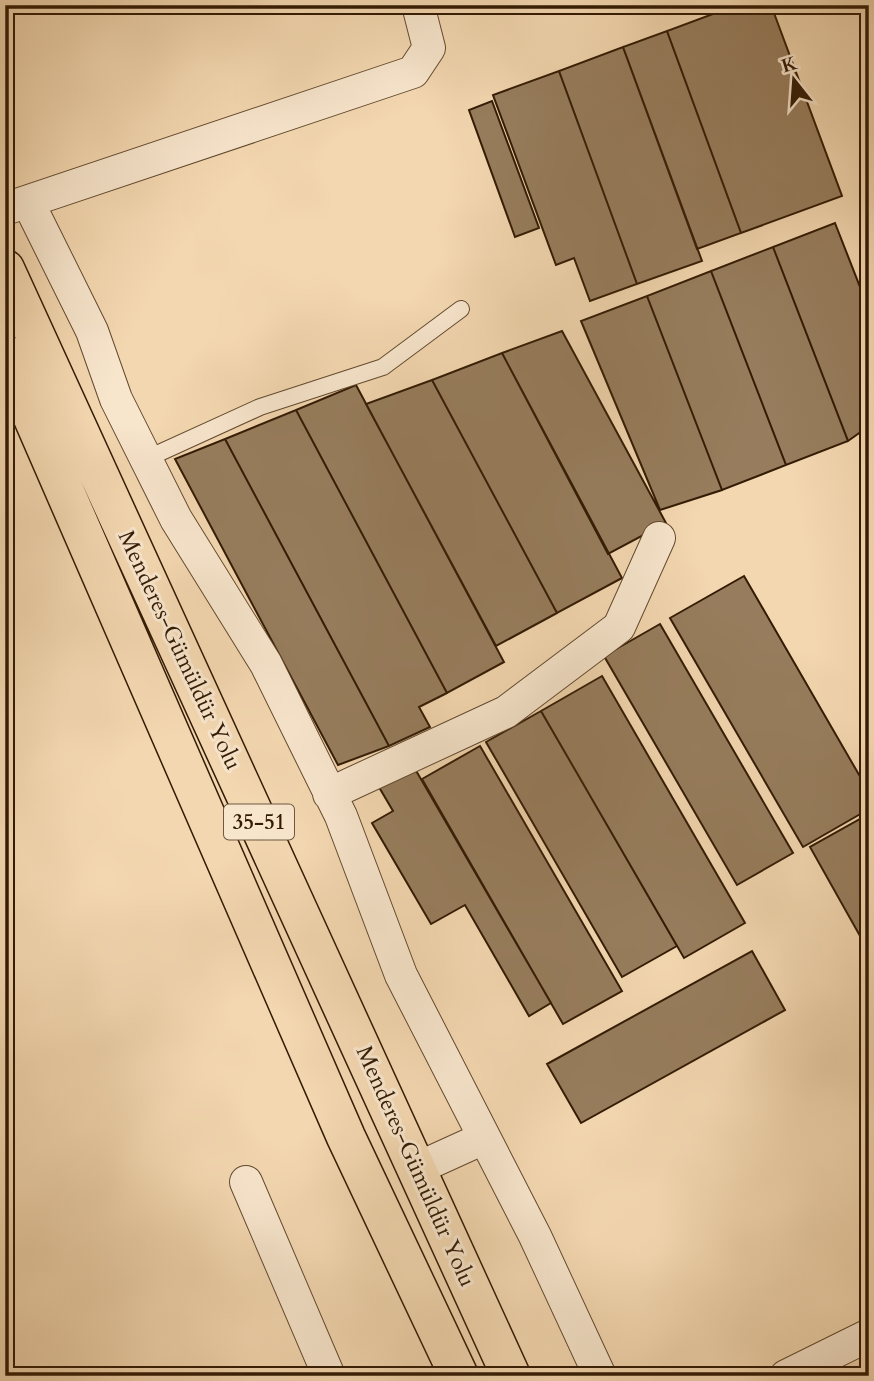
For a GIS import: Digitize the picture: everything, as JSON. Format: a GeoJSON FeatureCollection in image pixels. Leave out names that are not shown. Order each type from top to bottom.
{"type":"FeatureCollection","features":[{"type":"Feature","properties":{"kind":"main road","name":"Menderes-Gümüldür Yolu"},"geometry":{"type":"LineString","coordinates":[[5,270],[511,1376]]}},
{"type":"Feature","properties":{"kind":"main road","name":"Menderes-Gümüldür Yolu"},"geometry":{"type":"LineString","coordinates":[[5,354],[346,1137],[458,1376]]}},
{"type":"Feature","properties":{"kind":"street"},"geometry":{"type":"LineString","coordinates":[[418,5],[429,48],[413,72],[17,205],[92,331],[116,399],[176,519],[266,664],[341,816],[401,975],[600,1376]]}},
{"type":"Feature","properties":{"kind":"street"},"geometry":{"type":"LineString","coordinates":[[329,794],[506,712],[619,627],[659,538]]}},
{"type":"Feature","properties":{"kind":"street"},"geometry":{"type":"LineString","coordinates":[[418,1168],[484,1138]]}},
{"type":"Feature","properties":{"kind":"street"},"geometry":{"type":"LineString","coordinates":[[246,1182],[330,1376]]}},
{"type":"Feature","properties":{"kind":"street"},"geometry":{"type":"LineString","coordinates":[[786,1376],[869,1335]]}},
{"type":"Feature","properties":{"kind":"lane"},"geometry":{"type":"LineString","coordinates":[[146,459],[260,407],[383,367],[461,309]]}},
{"type":"Feature","properties":{"kind":"building"},"geometry":{"type":"Polygon","coordinates":[[[737,5],[771,5],[842,196],[741,233],[667,31],[737,5]]]}},
{"type":"Feature","properties":{"kind":"building"},"geometry":{"type":"Polygon","coordinates":[[[667,31],[741,233],[697,249],[623,47],[667,31]]]}},
{"type":"Feature","properties":{"kind":"building"},"geometry":{"type":"Polygon","coordinates":[[[623,47],[702,261],[637,284],[559,71],[623,47]]]}},
{"type":"Feature","properties":{"kind":"building"},"geometry":{"type":"Polygon","coordinates":[[[559,71],[637,284],[590,301],[574,258],[556,265],[493,95],[559,71]]]}},
{"type":"Feature","properties":{"kind":"building"},"geometry":{"type":"Polygon","coordinates":[[[492,101],[539,228],[515,237],[469,110],[492,101]]]}},
{"type":"Feature","properties":{"kind":"building"},"geometry":{"type":"Polygon","coordinates":[[[835,223],[869,310],[869,426],[848,441],[773,247],[835,223]]]}},
{"type":"Feature","properties":{"kind":"building"},"geometry":{"type":"Polygon","coordinates":[[[773,247],[848,441],[786,465],[711,271],[773,247]]]}},
{"type":"Feature","properties":{"kind":"building"},"geometry":{"type":"Polygon","coordinates":[[[711,271],[786,465],[722,490],[647,296],[711,271]]]}},
{"type":"Feature","properties":{"kind":"building"},"geometry":{"type":"Polygon","coordinates":[[[647,296],[722,490],[660,510],[581,321],[647,296]]]}},
{"type":"Feature","properties":{"kind":"building"},"geometry":{"type":"Polygon","coordinates":[[[562,331],[666,523],[608,554],[502,353],[562,331]]]}},
{"type":"Feature","properties":{"kind":"building"},"geometry":{"type":"Polygon","coordinates":[[[502,353],[622,578],[557,613],[432,380],[502,353]]]}},
{"type":"Feature","properties":{"kind":"building"},"geometry":{"type":"Polygon","coordinates":[[[432,380],[557,613],[496,646],[366,404],[432,380]]]}},
{"type":"Feature","properties":{"kind":"building"},"geometry":{"type":"Polygon","coordinates":[[[356,385],[504,662],[447,693],[296,410],[356,385]]]}},
{"type":"Feature","properties":{"kind":"building"},"geometry":{"type":"Polygon","coordinates":[[[296,410],[447,693],[419,707],[430,727],[389,746],[225,439],[296,410]]]}},
{"type":"Feature","properties":{"kind":"building"},"geometry":{"type":"Polygon","coordinates":[[[225,439],[389,746],[338,765],[175,459],[225,439]]]}},
{"type":"Feature","properties":{"kind":"building"},"geometry":{"type":"Polygon","coordinates":[[[744,576],[869,792],[869,809],[803,847],[670,618],[744,576]]]}},
{"type":"Feature","properties":{"kind":"building"},"geometry":{"type":"Polygon","coordinates":[[[660,624],[793,853],[737,885],[604,656],[660,624]]]}},
{"type":"Feature","properties":{"kind":"building"},"geometry":{"type":"Polygon","coordinates":[[[602,676],[745,923],[684,958],[541,711],[602,676]]]}},
{"type":"Feature","properties":{"kind":"building"},"geometry":{"type":"Polygon","coordinates":[[[541,711],[677,946],[622,977],[486,742],[541,711]]]}},
{"type":"Feature","properties":{"kind":"building"},"geometry":{"type":"Polygon","coordinates":[[[480,746],[622,991],[563,1024],[422,779],[480,746]]]}},
{"type":"Feature","properties":{"kind":"building"},"geometry":{"type":"Polygon","coordinates":[[[411,762],[551,1003],[529,1016],[465,905],[431,924],[372,823],[393,811],[376,782],[411,762]]]}},
{"type":"Feature","properties":{"kind":"building"},"geometry":{"type":"Polygon","coordinates":[[[869,814],[869,952],[810,847],[869,814]]]}},
{"type":"Feature","properties":{"kind":"building"},"geometry":{"type":"Polygon","coordinates":[[[752,951],[785,1010],[581,1123],[547,1064],[752,951]]]}}]}
